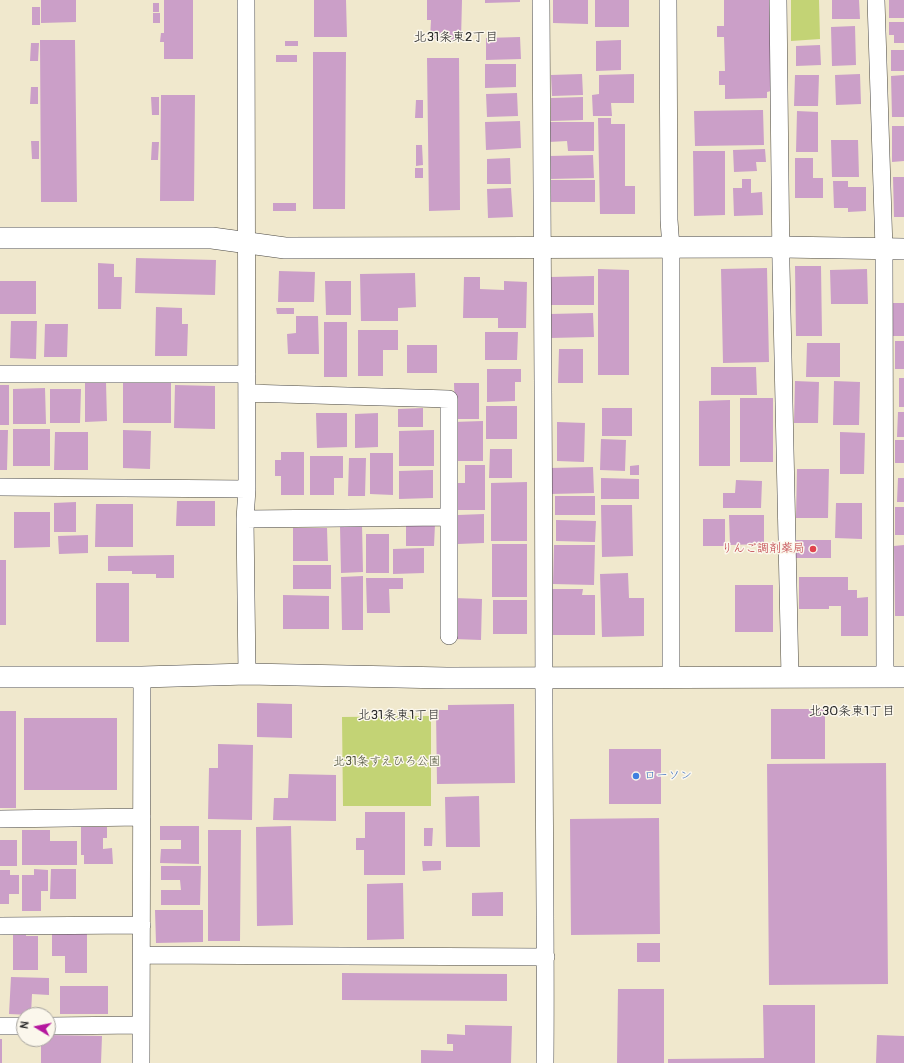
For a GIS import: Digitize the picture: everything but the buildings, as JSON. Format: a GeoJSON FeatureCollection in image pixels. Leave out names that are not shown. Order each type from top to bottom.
{"type":"FeatureCollection","features":[{"type":"Feature","properties":{"kind":"street"},"geometry":{"type":"LineString","coordinates":[[246,0],[247,489],[245,519],[247,674]]}},
{"type":"Feature","properties":{"kind":"street"},"geometry":{"type":"LineString","coordinates":[[541,0],[544,247],[545,1063]]}},
{"type":"Feature","properties":{"kind":"street"},"geometry":{"type":"LineString","coordinates":[[668,0],[669,220],[671,248],[671,677]]}},
{"type":"Feature","properties":{"kind":"street"},"geometry":{"type":"LineString","coordinates":[[778,0],[781,247],[790,677]]}},
{"type":"Feature","properties":{"kind":"street"},"geometry":{"type":"LineString","coordinates":[[0,677],[142,677],[247,674],[544,678],[894,677],[894,249],[876,0]]}},
{"type":"Feature","properties":{"kind":"street"},"geometry":{"type":"LineString","coordinates":[[0,238],[212,238],[285,248],[781,247],[894,249]]}},
{"type":"Feature","properties":{"kind":"street"},"geometry":{"type":"LineString","coordinates":[[0,374],[247,374]]}},
{"type":"Feature","properties":{"kind":"street"},"geometry":{"type":"LineString","coordinates":[[247,393],[449,399],[449,636]]}},
{"type":"Feature","properties":{"kind":"street"},"geometry":{"type":"LineString","coordinates":[[0,487],[247,489]]}},
{"type":"Feature","properties":{"kind":"street"},"geometry":{"type":"LineString","coordinates":[[245,519],[448,517]]}},
{"type":"Feature","properties":{"kind":"street"},"geometry":{"type":"LineString","coordinates":[[141,1063],[142,677]]}},
{"type":"Feature","properties":{"kind":"street"},"geometry":{"type":"LineString","coordinates":[[0,819],[142,817]]}},
{"type":"Feature","properties":{"kind":"street"},"geometry":{"type":"LineString","coordinates":[[0,926],[142,926]]}},
{"type":"Feature","properties":{"kind":"street"},"geometry":{"type":"LineString","coordinates":[[142,955],[546,957]]}},
{"type":"Feature","properties":{"kind":"street"},"geometry":{"type":"LineString","coordinates":[[56,1026],[141,1025]]}},
{"type":"Feature","properties":{"kind":"street"},"geometry":{"type":"LineString","coordinates":[[0,1026],[16,1026]]}},
{"type":"Feature","properties":{"kind":"green space"},"geometry":{"type":"Polygon","coordinates":[[[791,0],[819,0],[820,39],[791,41],[791,0]]]}},
{"type":"Feature","properties":{"kind":"green space","name":"北31条すえひろ公園"},"geometry":{"type":"Polygon","coordinates":[[[431,716],[431,806],[343,806],[342,717],[431,716]]]}},
{"type":"Feature","properties":{"kind":"place","name":"りんご調剤薬局"},"geometry":{"type":"Point","coordinates":[813,549]}},
{"type":"Feature","properties":{"kind":"place","name":"ローソン"},"geometry":{"type":"Point","coordinates":[636,776]}},
{"type":"Feature","properties":{"kind":"district","name":"北31条東2丁目"},"geometry":{"type":"Point","coordinates":[456,38]}},
{"type":"Feature","properties":{"kind":"district","name":"北30条東1丁目"},"geometry":{"type":"Point","coordinates":[852,712]}},
{"type":"Feature","properties":{"kind":"district","name":"北31条東1丁目"},"geometry":{"type":"Point","coordinates":[399,716]}}]}
